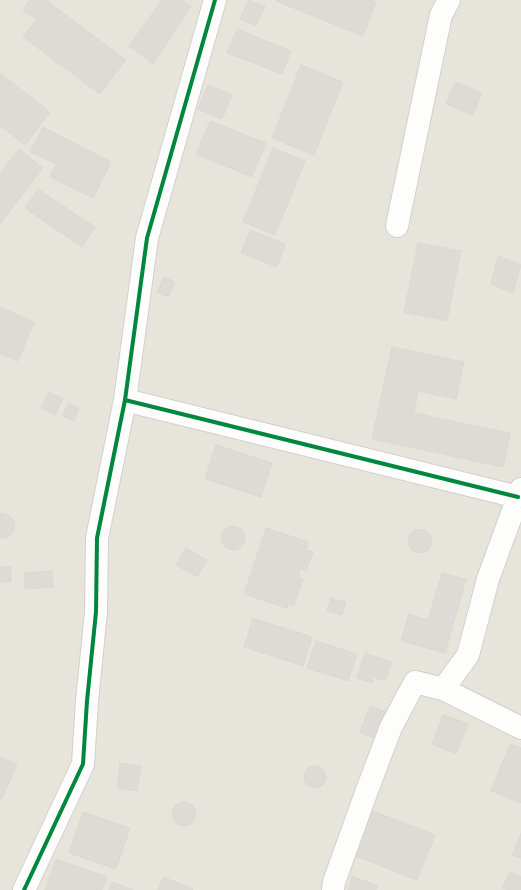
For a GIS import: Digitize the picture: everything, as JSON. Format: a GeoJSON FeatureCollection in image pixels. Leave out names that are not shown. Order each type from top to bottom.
{"type":"FeatureCollection","features":[{"type":"Feature","properties":{"kind":"street"},"geometry":{"type":"LineString","coordinates":[[24,890],[83,764],[87,701],[96,612],[97,538],[125,400],[147,238],[215,0]]}},
{"type":"Feature","properties":{"kind":"street"},"geometry":{"type":"LineString","coordinates":[[397,226],[441,15],[449,0]]}},
{"type":"Feature","properties":{"kind":"street"},"geometry":{"type":"LineString","coordinates":[[125,400],[519,493],[488,579],[468,655],[443,689]]}},
{"type":"Feature","properties":{"kind":"street"},"geometry":{"type":"LineString","coordinates":[[333,890],[334,882],[391,727],[415,682],[443,689],[521,728]]}},
{"type":"Feature","properties":{"kind":"shaded area"},"geometry":{"type":"Polygon","coordinates":[[[0,0],[521,0],[521,890],[0,890],[0,0]]]}},
{"type":"Feature","properties":{"kind":"building"},"geometry":{"type":"Polygon","coordinates":[[[30,0],[46,0],[126,60],[100,94],[23,37],[36,20],[23,10],[30,0]]]}},
{"type":"Feature","properties":{"kind":"building"},"geometry":{"type":"Polygon","coordinates":[[[162,0],[181,0],[191,6],[153,64],[129,46],[162,0]]]}},
{"type":"Feature","properties":{"kind":"building"},"geometry":{"type":"Polygon","coordinates":[[[249,0],[265,6],[256,26],[240,19],[249,0]]]}},
{"type":"Feature","properties":{"kind":"building"},"geometry":{"type":"Polygon","coordinates":[[[372,0],[376,2],[363,36],[276,1],[372,0]]]}},
{"type":"Feature","properties":{"kind":"building"},"geometry":{"type":"Polygon","coordinates":[[[237,29],[291,51],[282,74],[227,53],[237,29]]]}},
{"type":"Feature","properties":{"kind":"building"},"geometry":{"type":"Polygon","coordinates":[[[301,65],[343,82],[314,155],[272,138],[301,65]]]}},
{"type":"Feature","properties":{"kind":"building"},"geometry":{"type":"Polygon","coordinates":[[[0,73],[50,112],[25,145],[0,126],[0,73]]]}},
{"type":"Feature","properties":{"kind":"building"},"geometry":{"type":"Polygon","coordinates":[[[455,82],[482,93],[473,115],[446,104],[455,82]]]}},
{"type":"Feature","properties":{"kind":"building"},"geometry":{"type":"Polygon","coordinates":[[[208,85],[232,95],[222,119],[198,109],[208,85]]]}},
{"type":"Feature","properties":{"kind":"building"},"geometry":{"type":"Polygon","coordinates":[[[210,121],[266,143],[252,177],[196,154],[210,121]]]}},
{"type":"Feature","properties":{"kind":"building"},"geometry":{"type":"Polygon","coordinates":[[[43,127],[111,162],[93,198],[50,177],[56,164],[30,152],[43,127]]]}},
{"type":"Feature","properties":{"kind":"building"},"geometry":{"type":"Polygon","coordinates":[[[273,148],[305,161],[275,235],[243,222],[273,148]]]}},
{"type":"Feature","properties":{"kind":"building"},"geometry":{"type":"Polygon","coordinates":[[[19,149],[43,168],[0,224],[0,174],[19,149]]]}},
{"type":"Feature","properties":{"kind":"building"},"geometry":{"type":"Polygon","coordinates":[[[38,189],[95,227],[82,247],[25,208],[38,189]]]}},
{"type":"Feature","properties":{"kind":"building"},"geometry":{"type":"Polygon","coordinates":[[[250,230],[285,244],[277,267],[241,253],[250,230]]]}},
{"type":"Feature","properties":{"kind":"building"},"geometry":{"type":"Polygon","coordinates":[[[418,243],[461,251],[447,321],[404,312],[418,243]]]}},
{"type":"Feature","properties":{"kind":"building"},"geometry":{"type":"Polygon","coordinates":[[[498,256],[521,265],[513,293],[491,284],[498,256]]]}},
{"type":"Feature","properties":{"kind":"building"},"geometry":{"type":"Polygon","coordinates":[[[164,277],[175,282],[168,297],[157,292],[164,277]]]}},
{"type":"Feature","properties":{"kind":"building"},"geometry":{"type":"Polygon","coordinates":[[[0,307],[34,322],[18,361],[0,354],[0,307]]]}},
{"type":"Feature","properties":{"kind":"building"},"geometry":{"type":"Polygon","coordinates":[[[392,347],[464,362],[456,399],[418,391],[414,413],[510,433],[503,467],[372,439],[392,347]]]}},
{"type":"Feature","properties":{"kind":"building"},"geometry":{"type":"Polygon","coordinates":[[[49,392],[63,399],[55,415],[41,408],[49,392]]]}},
{"type":"Feature","properties":{"kind":"building"},"geometry":{"type":"Polygon","coordinates":[[[68,403],[79,408],[74,421],[63,416],[68,403]]]}},
{"type":"Feature","properties":{"kind":"building"},"geometry":{"type":"Polygon","coordinates":[[[216,445],[272,463],[261,497],[205,479],[216,445]]]}},
{"type":"Feature","properties":{"kind":"building"},"geometry":{"type":"Polygon","coordinates":[[[0,513],[5,513],[12,518],[15,525],[13,533],[7,538],[0,538],[0,513]]]}},
{"type":"Feature","properties":{"kind":"building"},"geometry":{"type":"Polygon","coordinates":[[[233,526],[238,527],[244,533],[244,543],[238,549],[233,550],[228,549],[222,543],[221,538],[222,533],[228,527],[233,526]]]}},
{"type":"Feature","properties":{"kind":"building"},"geometry":{"type":"Polygon","coordinates":[[[266,528],[309,542],[306,550],[313,552],[306,571],[300,569],[298,577],[303,579],[294,606],[288,604],[287,608],[244,594],[266,528]]]}},
{"type":"Feature","properties":{"kind":"building"},"geometry":{"type":"Polygon","coordinates":[[[420,529],[425,530],[431,536],[431,546],[425,552],[420,553],[415,552],[409,546],[408,541],[409,536],[415,530],[420,529]]]}},
{"type":"Feature","properties":{"kind":"building"},"geometry":{"type":"Polygon","coordinates":[[[186,548],[207,560],[197,577],[176,565],[186,548]]]}},
{"type":"Feature","properties":{"kind":"building"},"geometry":{"type":"Polygon","coordinates":[[[0,567],[11,567],[11,582],[0,582],[0,567]]]}},
{"type":"Feature","properties":{"kind":"building"},"geometry":{"type":"Polygon","coordinates":[[[52,571],[53,587],[25,589],[24,573],[52,571]]]}},
{"type":"Feature","properties":{"kind":"building"},"geometry":{"type":"Polygon","coordinates":[[[442,573],[466,579],[445,653],[401,641],[409,614],[428,620],[442,573]]]}},
{"type":"Feature","properties":{"kind":"building"},"geometry":{"type":"Polygon","coordinates":[[[331,598],[346,602],[342,615],[327,611],[331,598]]]}},
{"type":"Feature","properties":{"kind":"building"},"geometry":{"type":"Polygon","coordinates":[[[253,618],[312,637],[303,666],[244,647],[253,618]]]}},
{"type":"Feature","properties":{"kind":"building"},"geometry":{"type":"Polygon","coordinates":[[[316,641],[357,654],[348,681],[307,668],[316,641]]]}},
{"type":"Feature","properties":{"kind":"building"},"geometry":{"type":"Polygon","coordinates":[[[365,653],[392,662],[385,681],[373,677],[372,683],[357,678],[365,653]]]}},
{"type":"Feature","properties":{"kind":"building"},"geometry":{"type":"Polygon","coordinates":[[[370,706],[385,712],[374,738],[360,732],[370,706]]]}},
{"type":"Feature","properties":{"kind":"building"},"geometry":{"type":"Polygon","coordinates":[[[443,715],[468,724],[456,754],[432,744],[443,715]]]}},
{"type":"Feature","properties":{"kind":"building"},"geometry":{"type":"Polygon","coordinates":[[[510,744],[521,748],[521,803],[491,791],[510,744]]]}},
{"type":"Feature","properties":{"kind":"building"},"geometry":{"type":"Polygon","coordinates":[[[0,757],[17,764],[2,799],[0,798],[0,757]]]}},
{"type":"Feature","properties":{"kind":"building"},"geometry":{"type":"Polygon","coordinates":[[[120,763],[141,766],[137,791],[117,788],[120,763]]]}},
{"type":"Feature","properties":{"kind":"building"},"geometry":{"type":"Polygon","coordinates":[[[315,766],[323,769],[326,777],[323,785],[315,788],[307,785],[304,777],[307,769],[315,766]]]}},
{"type":"Feature","properties":{"kind":"building"},"geometry":{"type":"Polygon","coordinates":[[[184,802],[192,806],[196,814],[192,822],[184,826],[176,822],[172,814],[176,806],[184,802]]]}},
{"type":"Feature","properties":{"kind":"building"},"geometry":{"type":"Polygon","coordinates":[[[370,810],[435,835],[417,880],[353,855],[370,810]]]}},
{"type":"Feature","properties":{"kind":"building"},"geometry":{"type":"Polygon","coordinates":[[[83,812],[130,828],[116,869],[69,853],[83,812]]]}},
{"type":"Feature","properties":{"kind":"building"},"geometry":{"type":"Polygon","coordinates":[[[521,833],[521,858],[512,855],[521,833]]]}},
{"type":"Feature","properties":{"kind":"building"},"geometry":{"type":"Polygon","coordinates":[[[56,859],[107,877],[102,890],[45,890],[56,859]]]}},
{"type":"Feature","properties":{"kind":"building"},"geometry":{"type":"Polygon","coordinates":[[[510,872],[521,877],[521,890],[507,890],[502,888],[510,872]]]}},
{"type":"Feature","properties":{"kind":"building"},"geometry":{"type":"Polygon","coordinates":[[[352,876],[378,886],[376,890],[348,890],[352,876]]]}},
{"type":"Feature","properties":{"kind":"building"},"geometry":{"type":"Polygon","coordinates":[[[163,877],[193,889],[158,890],[163,877]]]}},
{"type":"Feature","properties":{"kind":"building"},"geometry":{"type":"Polygon","coordinates":[[[112,882],[134,890],[109,890],[112,882]]]}},
{"type":"Feature","properties":{"kind":"cycle path"},"geometry":{"type":"LineString","coordinates":[[24,890],[83,764],[87,701],[96,612],[97,538],[125,400],[147,238],[215,0]]}},
{"type":"Feature","properties":{"kind":"cycle path"},"geometry":{"type":"LineString","coordinates":[[125,400],[518,497]]}}]}
